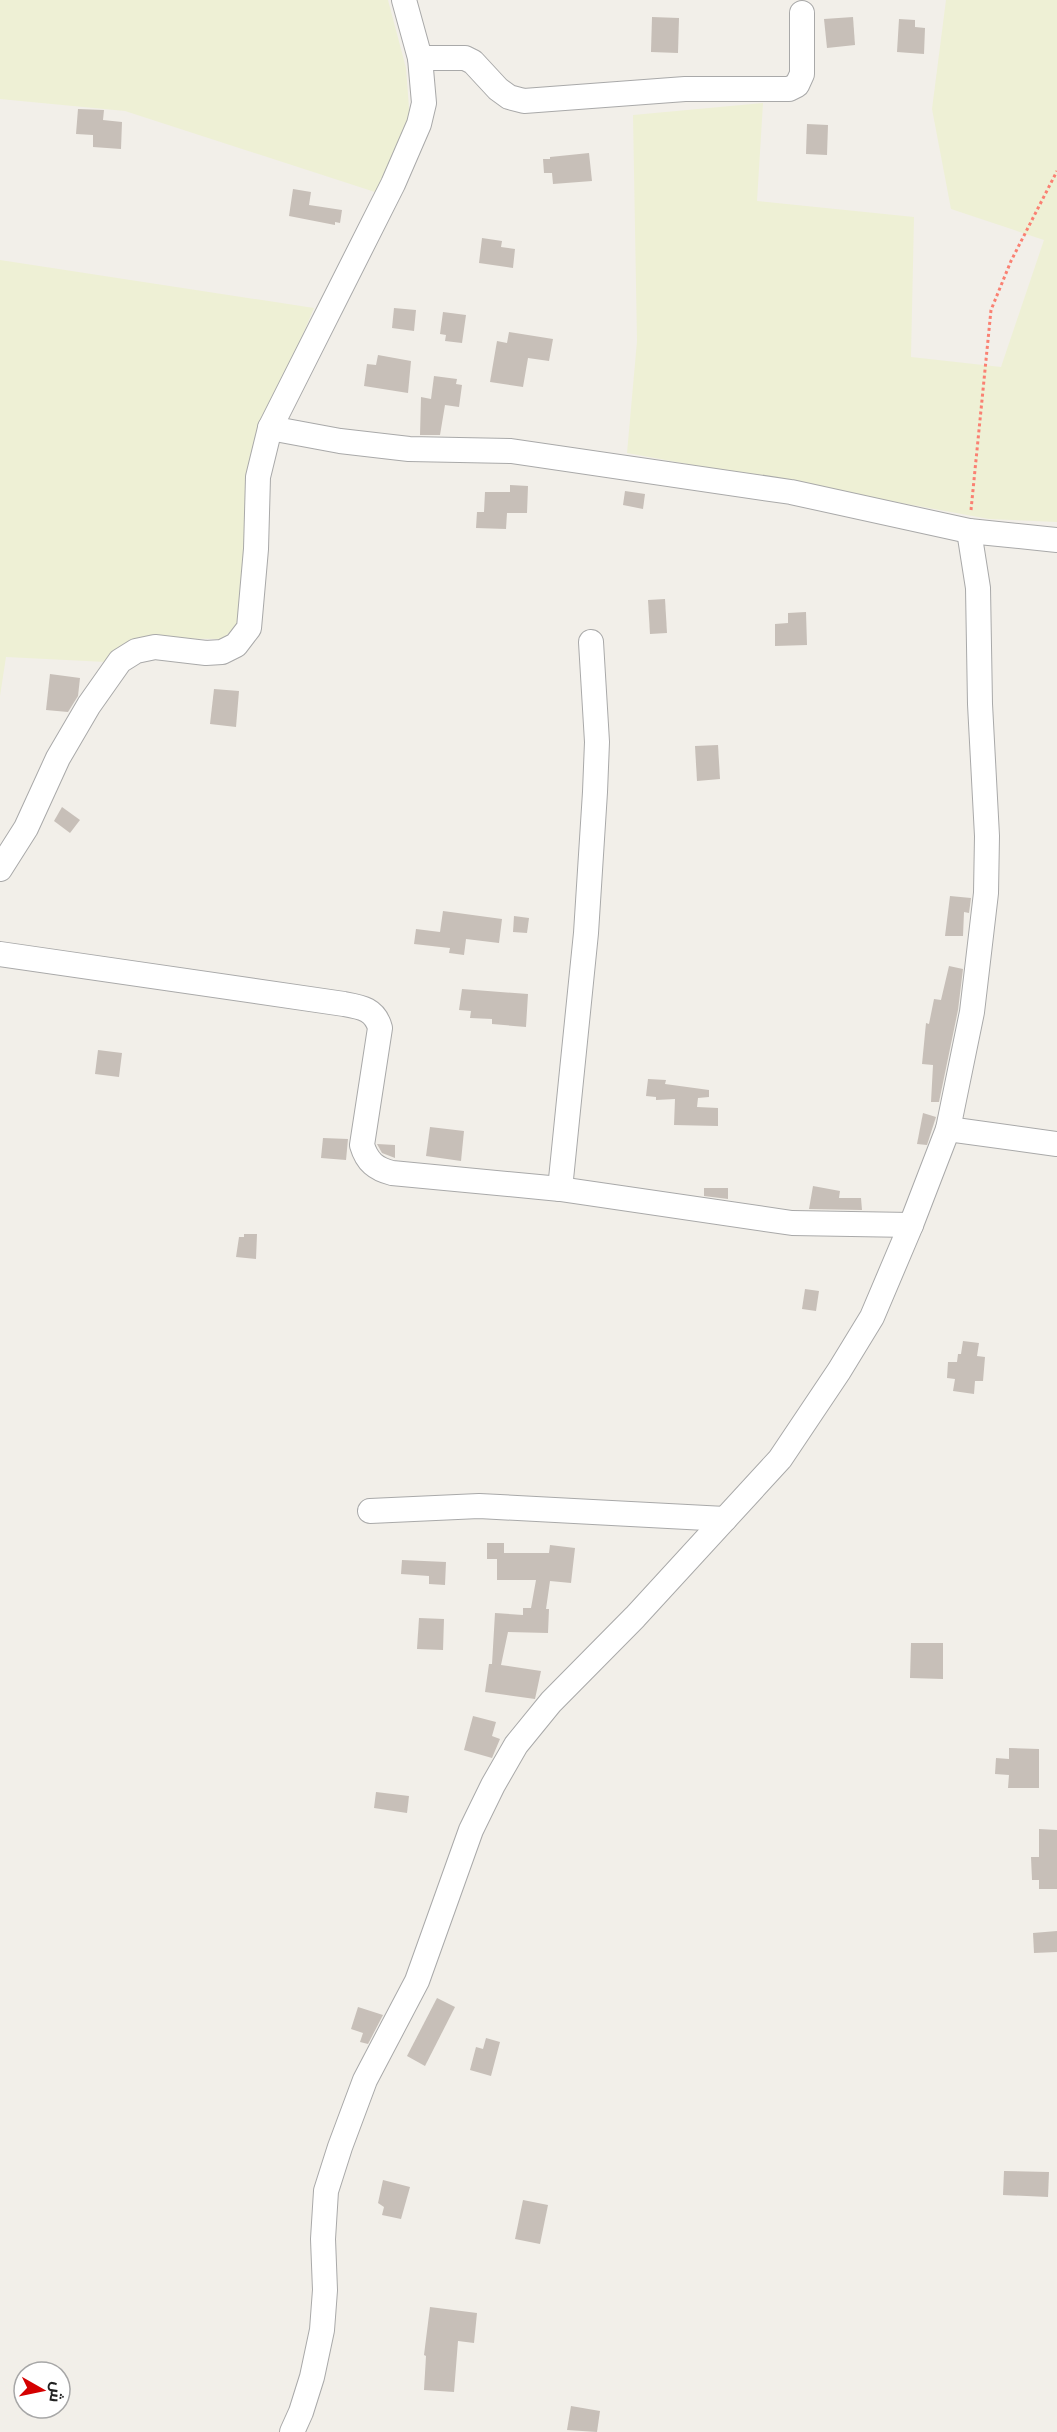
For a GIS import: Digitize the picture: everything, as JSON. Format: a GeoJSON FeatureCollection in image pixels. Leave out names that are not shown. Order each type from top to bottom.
{"type":"FeatureCollection","features":[{"type":"Feature","properties":{"kind":"street"},"geometry":{"type":"LineString","coordinates":[[0,868],[26,828],[68,740],[120,661],[136,651],[155,647],[222,652],[236,645],[249,628],[256,549],[258,477],[270,428],[393,184],[419,124],[424,103],[420,58],[404,0]]}},
{"type":"Feature","properties":{"kind":"street"},"geometry":{"type":"LineString","coordinates":[[420,58],[465,58],[473,62],[498,89],[509,97],[524,101],[686,89],[789,89],[797,85],[802,74],[802,13]]}},
{"type":"Feature","properties":{"kind":"street"},"geometry":{"type":"LineString","coordinates":[[270,428],[340,441],[409,449],[511,451],[790,492],[969,531],[1057,540]]}},
{"type":"Feature","properties":{"kind":"street"},"geometry":{"type":"LineString","coordinates":[[292,2432],[312,2377],[322,2330],[325,2290],[323,2240],[326,2191],[365,2080],[417,1981],[471,1830],[516,1744],[551,1702],[635,1617],[780,1459],[872,1317],[948,1129],[972,1012],[986,893],[987,836],[980,704],[978,588],[969,531]]}},
{"type":"Feature","properties":{"kind":"street"},"geometry":{"type":"LineString","coordinates":[[561,1189],[586,933],[595,792],[597,742],[591,642]]}},
{"type":"Feature","properties":{"kind":"street"},"geometry":{"type":"LineString","coordinates":[[0,954],[344,1004],[372,1012],[380,1028],[362,1145],[370,1163],[380,1170],[561,1189],[780,1222],[911,1225]]}},
{"type":"Feature","properties":{"kind":"street"},"geometry":{"type":"LineString","coordinates":[[948,1129],[1057,1144]]}},
{"type":"Feature","properties":{"kind":"street"},"geometry":{"type":"LineString","coordinates":[[370,1511],[479,1506],[725,1519]]}},
{"type":"Feature","properties":{"kind":"path"},"geometry":{"type":"LineString","coordinates":[[969,531],[992,310],[1011,261],[1057,171]]}},
{"type":"Feature","properties":{"kind":"green space"},"geometry":{"type":"Polygon","coordinates":[[[0,0],[388,0],[406,68],[410,121],[378,193],[125,111],[0,99],[0,0]]]}},
{"type":"Feature","properties":{"kind":"green space"},"geometry":{"type":"Polygon","coordinates":[[[946,0],[1057,0],[1057,522],[989,519],[627,453],[637,341],[633,115],[763,103],[757,201],[914,217],[911,357],[1001,367],[1044,240],[951,209],[932,109],[946,0]]]}},
{"type":"Feature","properties":{"kind":"green space"},"geometry":{"type":"Polygon","coordinates":[[[0,260],[314,308],[254,450],[240,623],[222,639],[144,638],[106,662],[6,657],[0,696],[0,260]]]}},
{"type":"Feature","properties":{"kind":"building"},"geometry":{"type":"Polygon","coordinates":[[[652,17],[679,18],[678,53],[651,52],[652,17]]]}},
{"type":"Feature","properties":{"kind":"building"},"geometry":{"type":"Polygon","coordinates":[[[853,17],[855,45],[827,48],[824,19],[853,17]]]}},
{"type":"Feature","properties":{"kind":"building"},"geometry":{"type":"Polygon","coordinates":[[[899,19],[915,20],[915,27],[925,28],[924,54],[897,52],[899,19]]]}},
{"type":"Feature","properties":{"kind":"building"},"geometry":{"type":"Polygon","coordinates":[[[78,109],[104,110],[103,120],[122,122],[121,149],[93,147],[93,135],[76,134],[78,109]]]}},
{"type":"Feature","properties":{"kind":"building"},"geometry":{"type":"Polygon","coordinates":[[[807,124],[828,125],[827,155],[806,154],[807,124]]]}},
{"type":"Feature","properties":{"kind":"building"},"geometry":{"type":"Polygon","coordinates":[[[589,153],[592,181],[553,184],[552,173],[544,173],[543,159],[589,153]]]}},
{"type":"Feature","properties":{"kind":"building"},"geometry":{"type":"Polygon","coordinates":[[[293,189],[311,192],[309,205],[342,210],[340,223],[335,222],[335,225],[289,216],[293,189]]]}},
{"type":"Feature","properties":{"kind":"building"},"geometry":{"type":"Polygon","coordinates":[[[482,238],[502,241],[501,247],[515,249],[513,268],[479,263],[482,238]]]}},
{"type":"Feature","properties":{"kind":"building"},"geometry":{"type":"Polygon","coordinates":[[[394,308],[416,310],[414,331],[392,328],[394,308]]]}},
{"type":"Feature","properties":{"kind":"building"},"geometry":{"type":"Polygon","coordinates":[[[443,312],[466,315],[462,343],[445,341],[446,335],[440,334],[443,312]]]}},
{"type":"Feature","properties":{"kind":"building"},"geometry":{"type":"Polygon","coordinates":[[[509,332],[553,339],[549,361],[528,358],[523,387],[490,382],[497,341],[507,343],[509,332]]]}},
{"type":"Feature","properties":{"kind":"building"},"geometry":{"type":"Polygon","coordinates":[[[378,355],[411,361],[408,393],[364,386],[367,364],[376,365],[378,355]]]}},
{"type":"Feature","properties":{"kind":"building"},"geometry":{"type":"Polygon","coordinates":[[[434,376],[457,379],[456,384],[462,385],[459,407],[445,405],[440,435],[420,435],[421,397],[431,399],[434,376]]]}},
{"type":"Feature","properties":{"kind":"building"},"geometry":{"type":"Polygon","coordinates":[[[510,485],[528,486],[527,513],[507,513],[506,529],[476,528],[477,512],[484,512],[485,492],[510,492],[510,485]]]}},
{"type":"Feature","properties":{"kind":"building"},"geometry":{"type":"Polygon","coordinates":[[[625,491],[645,494],[643,509],[623,505],[625,491]]]}},
{"type":"Feature","properties":{"kind":"building"},"geometry":{"type":"Polygon","coordinates":[[[665,599],[667,633],[650,634],[648,600],[665,599]]]}},
{"type":"Feature","properties":{"kind":"building"},"geometry":{"type":"Polygon","coordinates":[[[806,612],[807,645],[775,646],[775,624],[788,623],[788,613],[806,612]]]}},
{"type":"Feature","properties":{"kind":"building"},"geometry":{"type":"Polygon","coordinates":[[[50,674],[80,678],[78,696],[68,712],[46,710],[50,674]]]}},
{"type":"Feature","properties":{"kind":"building"},"geometry":{"type":"Polygon","coordinates":[[[214,689],[239,691],[236,727],[210,724],[214,689]]]}},
{"type":"Feature","properties":{"kind":"building"},"geometry":{"type":"Polygon","coordinates":[[[718,745],[720,779],[697,781],[695,746],[718,745]]]}},
{"type":"Feature","properties":{"kind":"building"},"geometry":{"type":"Polygon","coordinates":[[[62,807],[80,820],[70,833],[54,821],[62,807]]]}},
{"type":"Feature","properties":{"kind":"building"},"geometry":{"type":"Polygon","coordinates":[[[950,896],[971,898],[969,913],[964,912],[963,936],[945,936],[950,896]]]}},
{"type":"Feature","properties":{"kind":"building"},"geometry":{"type":"Polygon","coordinates":[[[443,911],[502,919],[499,943],[466,939],[464,955],[449,953],[450,948],[414,944],[416,929],[440,932],[443,911]]]}},
{"type":"Feature","properties":{"kind":"building"},"geometry":{"type":"Polygon","coordinates":[[[514,916],[529,918],[527,933],[513,932],[514,916]]]}},
{"type":"Feature","properties":{"kind":"building"},"geometry":{"type":"Polygon","coordinates":[[[949,966],[963,969],[958,1010],[939,1102],[931,1102],[933,1065],[922,1064],[926,1023],[929,1024],[934,999],[941,1000],[949,966]]]}},
{"type":"Feature","properties":{"kind":"building"},"geometry":{"type":"Polygon","coordinates":[[[462,989],[528,994],[526,1027],[492,1024],[492,1019],[470,1018],[471,1011],[459,1010],[462,989]]]}},
{"type":"Feature","properties":{"kind":"building"},"geometry":{"type":"Polygon","coordinates":[[[98,1050],[122,1053],[119,1077],[95,1074],[98,1050]]]}},
{"type":"Feature","properties":{"kind":"building"},"geometry":{"type":"Polygon","coordinates":[[[648,1079],[666,1080],[665,1084],[709,1090],[709,1097],[698,1098],[697,1107],[718,1108],[718,1126],[674,1125],[675,1099],[656,1100],[656,1097],[646,1096],[648,1079]]]}},
{"type":"Feature","properties":{"kind":"building"},"geometry":{"type":"Polygon","coordinates":[[[923,1113],[936,1117],[927,1145],[917,1144],[923,1113]]]}},
{"type":"Feature","properties":{"kind":"building"},"geometry":{"type":"Polygon","coordinates":[[[430,1127],[464,1131],[461,1161],[426,1156],[430,1127]]]}},
{"type":"Feature","properties":{"kind":"building"},"geometry":{"type":"Polygon","coordinates":[[[323,1138],[348,1139],[346,1160],[321,1158],[323,1138]]]}},
{"type":"Feature","properties":{"kind":"building"},"geometry":{"type":"Polygon","coordinates":[[[377,1144],[395,1145],[395,1158],[382,1153],[377,1144]]]}},
{"type":"Feature","properties":{"kind":"building"},"geometry":{"type":"Polygon","coordinates":[[[813,1186],[840,1191],[839,1198],[861,1198],[862,1210],[809,1209],[813,1186]]]}},
{"type":"Feature","properties":{"kind":"building"},"geometry":{"type":"Polygon","coordinates":[[[704,1188],[728,1188],[728,1199],[704,1196],[704,1188]]]}},
{"type":"Feature","properties":{"kind":"building"},"geometry":{"type":"Polygon","coordinates":[[[244,1234],[257,1234],[256,1259],[236,1257],[239,1237],[244,1237],[244,1234]]]}},
{"type":"Feature","properties":{"kind":"building"},"geometry":{"type":"Polygon","coordinates":[[[805,1289],[819,1291],[816,1311],[802,1309],[805,1289]]]}},
{"type":"Feature","properties":{"kind":"building"},"geometry":{"type":"Polygon","coordinates":[[[963,1341],[979,1343],[977,1356],[985,1357],[983,1381],[975,1381],[974,1394],[953,1391],[955,1379],[947,1378],[948,1362],[957,1362],[963,1341]]]}},
{"type":"Feature","properties":{"kind":"building"},"geometry":{"type":"Polygon","coordinates":[[[487,1543],[504,1543],[504,1553],[549,1553],[550,1545],[575,1548],[571,1583],[550,1581],[546,1609],[549,1609],[548,1633],[508,1632],[501,1665],[541,1671],[535,1699],[485,1692],[489,1664],[492,1664],[495,1613],[523,1615],[523,1608],[531,1608],[536,1580],[497,1580],[497,1559],[487,1559],[487,1543]]]}},
{"type":"Feature","properties":{"kind":"building"},"geometry":{"type":"Polygon","coordinates":[[[402,1560],[446,1562],[445,1585],[429,1584],[429,1576],[401,1574],[402,1560]]]}},
{"type":"Feature","properties":{"kind":"building"},"geometry":{"type":"Polygon","coordinates":[[[419,1618],[444,1619],[443,1650],[417,1649],[419,1618]]]}},
{"type":"Feature","properties":{"kind":"building"},"geometry":{"type":"Polygon","coordinates":[[[911,1643],[943,1643],[943,1679],[910,1678],[911,1643]]]}},
{"type":"Feature","properties":{"kind":"building"},"geometry":{"type":"Polygon","coordinates":[[[473,1716],[496,1722],[492,1736],[500,1739],[492,1758],[464,1750],[473,1716]]]}},
{"type":"Feature","properties":{"kind":"building"},"geometry":{"type":"Polygon","coordinates":[[[1009,1748],[1039,1749],[1039,1788],[1008,1788],[1009,1775],[995,1774],[996,1758],[1009,1759],[1009,1748]]]}},
{"type":"Feature","properties":{"kind":"building"},"geometry":{"type":"Polygon","coordinates":[[[376,1792],[409,1796],[407,1813],[374,1808],[376,1792]]]}},
{"type":"Feature","properties":{"kind":"building"},"geometry":{"type":"Polygon","coordinates":[[[1039,1829],[1057,1830],[1057,1889],[1039,1889],[1039,1880],[1032,1880],[1031,1857],[1039,1857],[1039,1829]]]}},
{"type":"Feature","properties":{"kind":"building"},"geometry":{"type":"Polygon","coordinates":[[[1057,1931],[1057,1952],[1034,1953],[1033,1933],[1057,1931]]]}},
{"type":"Feature","properties":{"kind":"building"},"geometry":{"type":"Polygon","coordinates":[[[437,1998],[455,2007],[425,2066],[407,2056],[437,1998]]]}},
{"type":"Feature","properties":{"kind":"building"},"geometry":{"type":"Polygon","coordinates":[[[358,2007],[383,2015],[368,2044],[360,2042],[363,2033],[351,2029],[358,2007]]]}},
{"type":"Feature","properties":{"kind":"building"},"geometry":{"type":"Polygon","coordinates":[[[486,2038],[500,2042],[491,2076],[470,2070],[476,2047],[483,2049],[486,2038]]]}},
{"type":"Feature","properties":{"kind":"building"},"geometry":{"type":"Polygon","coordinates":[[[1004,2171],[1049,2172],[1048,2197],[1003,2195],[1004,2171]]]}},
{"type":"Feature","properties":{"kind":"building"},"geometry":{"type":"Polygon","coordinates":[[[383,2180],[410,2187],[401,2219],[382,2215],[384,2207],[378,2203],[383,2180]]]}},
{"type":"Feature","properties":{"kind":"building"},"geometry":{"type":"Polygon","coordinates":[[[523,2200],[548,2205],[540,2244],[515,2239],[523,2200]]]}},
{"type":"Feature","properties":{"kind":"building"},"geometry":{"type":"Polygon","coordinates":[[[430,2307],[477,2313],[474,2343],[458,2341],[454,2392],[424,2390],[426,2356],[424,2355],[430,2307]]]}},
{"type":"Feature","properties":{"kind":"building"},"geometry":{"type":"Polygon","coordinates":[[[571,2406],[600,2411],[597,2432],[567,2430],[571,2406]]]}}]}
